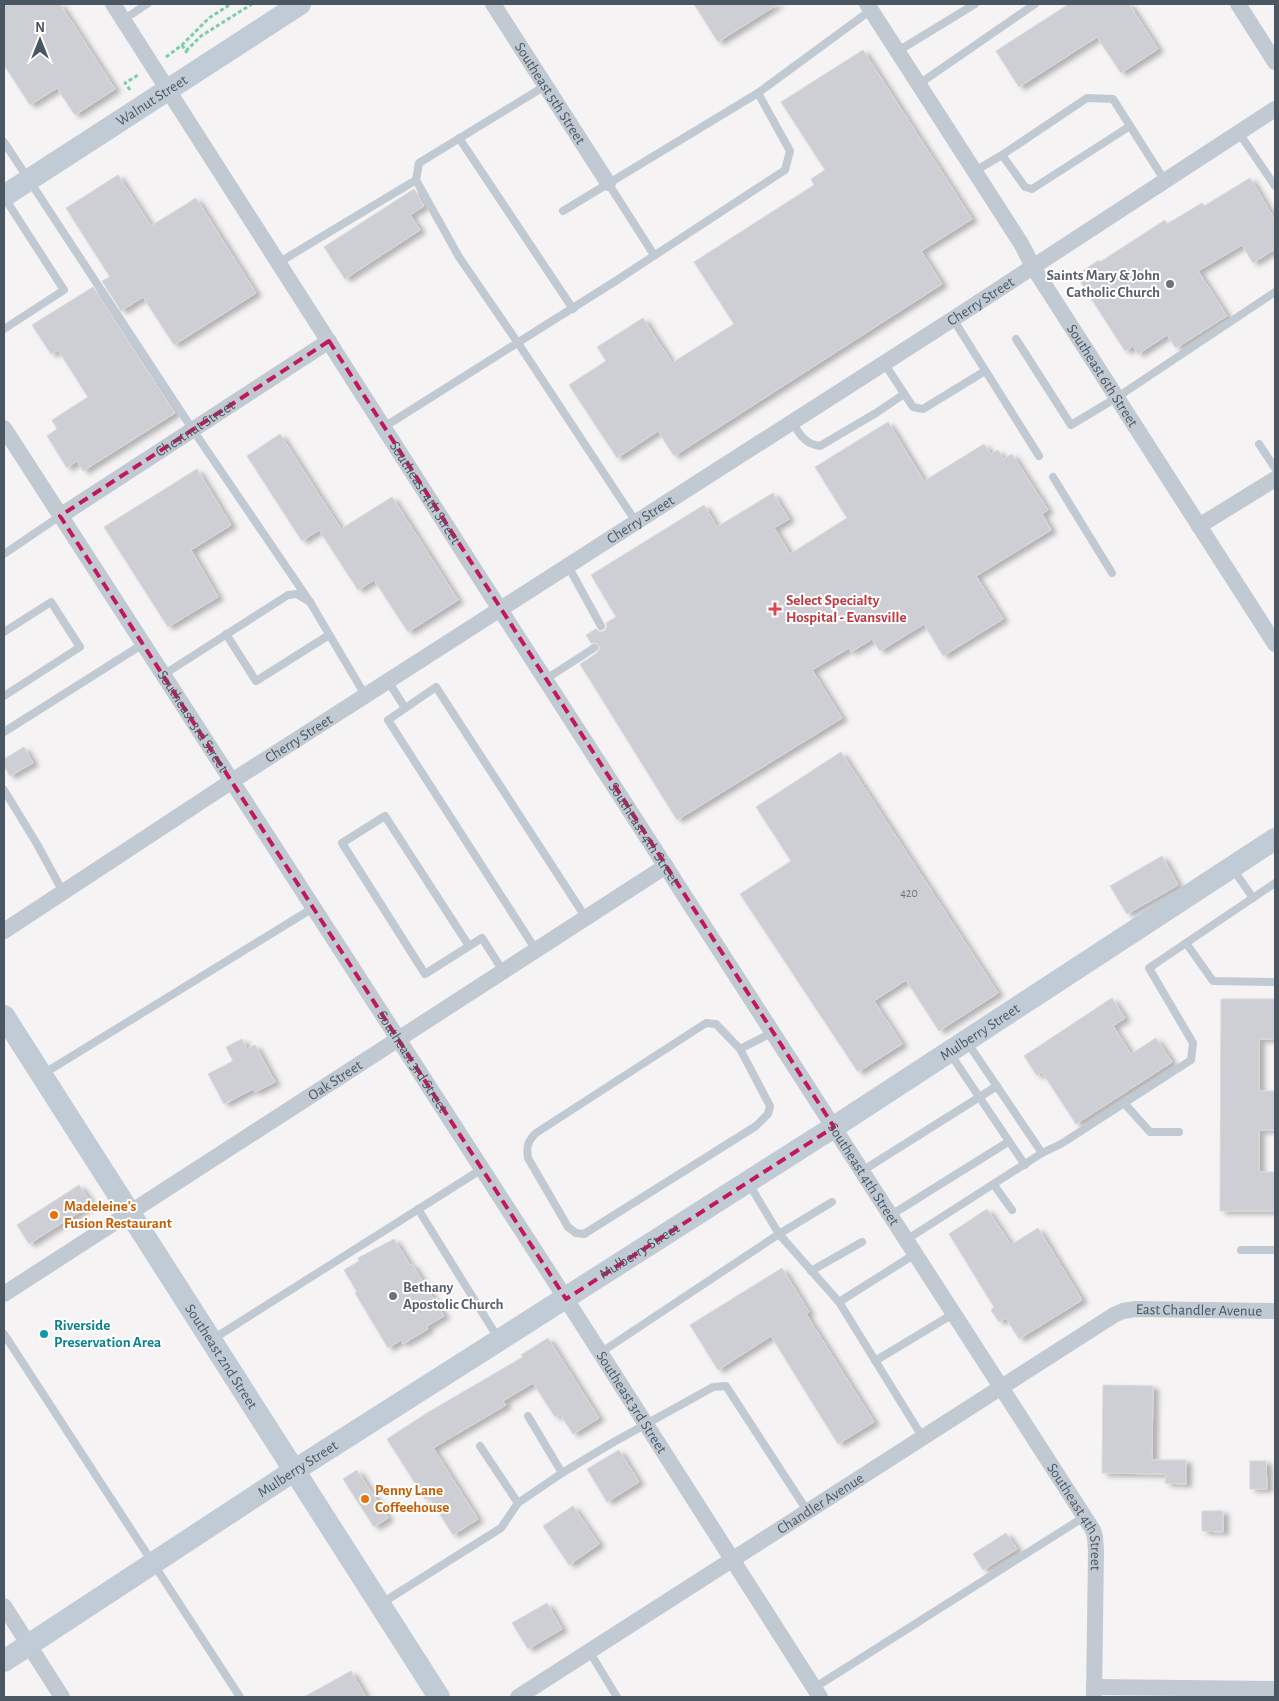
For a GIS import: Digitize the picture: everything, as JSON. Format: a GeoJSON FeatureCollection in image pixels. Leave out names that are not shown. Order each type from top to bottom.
{"type":"FeatureCollection","features":[{"type":"Feature","properties":{"kind":"street","name":"Southeast 4th Street"},"geometry":{"type":"LineString","coordinates":[[113,4],[1000,1388],[1084,1516],[1095,1536],[1094,1692]]}},
{"type":"Feature","properties":{"kind":"street","name":"Walnut Street"},"geometry":{"type":"LineString","coordinates":[[4,196],[300,4]]}},
{"type":"Feature","properties":{"kind":"street","name":"Southeast 5th Street"},"geometry":{"type":"LineString","coordinates":[[492,4],[608,183]]}},
{"type":"Feature","properties":{"kind":"street"},"geometry":{"type":"LineString","coordinates":[[1238,4],[1275,62]]}},
{"type":"Feature","properties":{"kind":"street","name":"Southeast 6th Street"},"geometry":{"type":"LineString","coordinates":[[869,7],[1022,245],[1033,267],[1116,398],[1275,644]]}},
{"type":"Feature","properties":{"kind":"street","name":"Cherry Street"},"geometry":{"type":"LineString","coordinates":[[4,931],[232,781],[953,319],[1275,109]]}},
{"type":"Feature","properties":{"kind":"street","name":"Chestnut Street"},"geometry":{"type":"LineString","coordinates":[[60,516],[329,341]]}},
{"type":"Feature","properties":{"kind":"street","name":"Southeast 3rd Street"},"geometry":{"type":"LineString","coordinates":[[4,428],[566,1299],[817,1693]]}},
{"type":"Feature","properties":{"kind":"street"},"geometry":{"type":"LineString","coordinates":[[1199,526],[1275,479]]}},
{"type":"Feature","properties":{"kind":"street","name":"Mulberry Street"},"geometry":{"type":"LineString","coordinates":[[4,1661],[295,1470],[566,1299],[958,1047],[1275,839]]}},
{"type":"Feature","properties":{"kind":"street","name":"Oak Street"},"geometry":{"type":"LineString","coordinates":[[4,1294],[666,866]]}},
{"type":"Feature","properties":{"kind":"street","name":"Southeast 2nd Street"},"geometry":{"type":"LineString","coordinates":[[4,1016],[440,1697]]}},
{"type":"Feature","properties":{"kind":"street","name":"East Chandler Avenue"},"geometry":{"type":"LineString","coordinates":[[1123,1311],[1135,1309],[1275,1311]]}},
{"type":"Feature","properties":{"kind":"street","name":"Chandler Avenue"},"geometry":{"type":"LineString","coordinates":[[518,1697],[1123,1311]]}},
{"type":"Feature","properties":{"kind":"street"},"geometry":{"type":"LineString","coordinates":[[4,1606],[62,1697]]}},
{"type":"Feature","properties":{"kind":"street"},"geometry":{"type":"LineString","coordinates":[[1094,1692],[1275,1689]]}},
{"type":"Feature","properties":{"kind":"lane"},"geometry":{"type":"LineString","coordinates":[[123,20],[148,4]]}},
{"type":"Feature","properties":{"kind":"lane"},"geometry":{"type":"LineString","coordinates":[[898,51],[975,4]]}},
{"type":"Feature","properties":{"kind":"lane"},"geometry":{"type":"LineString","coordinates":[[919,84],[1035,4]]}},
{"type":"Feature","properties":{"kind":"lane"},"geometry":{"type":"LineString","coordinates":[[563,211],[758,94],[869,7]]}},
{"type":"Feature","properties":{"kind":"lane"},"geometry":{"type":"LineString","coordinates":[[545,86],[419,163],[416,180],[459,257],[636,522]]}},
{"type":"Feature","properties":{"kind":"lane"},"geometry":{"type":"LineString","coordinates":[[384,427],[518,344],[785,170],[790,151],[758,94]]}},
{"type":"Feature","properties":{"kind":"lane"},"geometry":{"type":"LineString","coordinates":[[975,171],[1087,98],[1113,99],[1165,181]]}},
{"type":"Feature","properties":{"kind":"lane"},"geometry":{"type":"LineString","coordinates":[[1002,155],[1025,187],[1032,189],[1130,126]]}},
{"type":"Feature","properties":{"kind":"lane"},"geometry":{"type":"LineString","coordinates":[[1239,133],[1275,186]]}},
{"type":"Feature","properties":{"kind":"lane"},"geometry":{"type":"LineString","coordinates":[[459,138],[572,309]]}},
{"type":"Feature","properties":{"kind":"lane"},"geometry":{"type":"LineString","coordinates":[[4,142],[193,430],[310,602],[365,696]]}},
{"type":"Feature","properties":{"kind":"lane"},"geometry":{"type":"LineString","coordinates":[[278,263],[416,180]]}},
{"type":"Feature","properties":{"kind":"lane"},"geometry":{"type":"LineString","coordinates":[[608,183],[654,255]]}},
{"type":"Feature","properties":{"kind":"lane"},"geometry":{"type":"LineString","coordinates":[[4,196],[64,290],[4,329]]}},
{"type":"Feature","properties":{"kind":"lane"},"geometry":{"type":"LineString","coordinates":[[1016,339],[1071,425],[1116,398],[1275,292]]}},
{"type":"Feature","properties":{"kind":"lane"},"geometry":{"type":"LineString","coordinates":[[953,319],[1039,456]]}},
{"type":"Feature","properties":{"kind":"lane"},"geometry":{"type":"LineString","coordinates":[[884,362],[913,406],[923,409],[985,371]]}},
{"type":"Feature","properties":{"kind":"lane"},"geometry":{"type":"LineString","coordinates":[[792,422],[804,439],[813,445],[820,446],[904,394]]}},
{"type":"Feature","properties":{"kind":"lane"},"geometry":{"type":"LineString","coordinates":[[1259,444],[1275,468]]}},
{"type":"Feature","properties":{"kind":"lane"},"geometry":{"type":"LineString","coordinates":[[1053,477],[1112,574]]}},
{"type":"Feature","properties":{"kind":"lane"},"geometry":{"type":"LineString","coordinates":[[4,554],[60,516]]}},
{"type":"Feature","properties":{"kind":"lane"},"geometry":{"type":"LineString","coordinates":[[568,566],[601,626]]}},
{"type":"Feature","properties":{"kind":"lane"},"geometry":{"type":"LineString","coordinates":[[163,675],[288,595],[297,594],[310,602]]}},
{"type":"Feature","properties":{"kind":"lane"},"geometry":{"type":"LineString","coordinates":[[4,632],[51,602],[80,647],[4,696]]}},
{"type":"Feature","properties":{"kind":"lane"},"geometry":{"type":"LineString","coordinates":[[226,634],[256,681],[330,635]]}},
{"type":"Feature","properties":{"kind":"lane"},"geometry":{"type":"LineString","coordinates":[[4,732],[143,644]]}},
{"type":"Feature","properties":{"kind":"lane"},"geometry":{"type":"LineString","coordinates":[[546,679],[594,648]]}},
{"type":"Feature","properties":{"kind":"lane"},"geometry":{"type":"LineString","coordinates":[[388,681],[405,708]]}},
{"type":"Feature","properties":{"kind":"lane"},"geometry":{"type":"LineString","coordinates":[[536,950],[388,720],[436,687],[586,918]]}},
{"type":"Feature","properties":{"kind":"lane"},"geometry":{"type":"LineString","coordinates":[[4,790],[37,844],[63,892]]}},
{"type":"Feature","properties":{"kind":"lane"},"geometry":{"type":"LineString","coordinates":[[469,946],[385,816],[342,843],[425,974],[482,938],[503,971]]}},
{"type":"Feature","properties":{"kind":"lane"},"geometry":{"type":"LineString","coordinates":[[1232,868],[1253,898]]}},
{"type":"Feature","properties":{"kind":"lane"},"geometry":{"type":"LineString","coordinates":[[906,1240],[1042,1153],[1061,1144],[1191,1060],[1193,1043],[1149,968],[1274,885]]}},
{"type":"Feature","properties":{"kind":"lane"},"geometry":{"type":"LineString","coordinates":[[41,1075],[313,908]]}},
{"type":"Feature","properties":{"kind":"lane"},"geometry":{"type":"LineString","coordinates":[[1186,943],[1213,981],[1275,982]]}},
{"type":"Feature","properties":{"kind":"lane"},"geometry":{"type":"LineString","coordinates":[[706,1023],[716,1024],[740,1049],[766,1096],[770,1106],[768,1114],[756,1126],[584,1234],[576,1233],[568,1227],[528,1158],[526,1149],[529,1140],[536,1133],[706,1023]]}},
{"type":"Feature","properties":{"kind":"lane"},"geometry":{"type":"LineString","coordinates":[[740,1049],[773,1032]]}},
{"type":"Feature","properties":{"kind":"lane"},"geometry":{"type":"LineString","coordinates":[[958,1047],[998,1086],[1042,1153]]}},
{"type":"Feature","properties":{"kind":"lane"},"geometry":{"type":"LineString","coordinates":[[958,1047],[980,1098],[1025,1165]]}},
{"type":"Feature","properties":{"kind":"lane"},"geometry":{"type":"LineString","coordinates":[[862,1171],[998,1086]]}},
{"type":"Feature","properties":{"kind":"lane"},"geometry":{"type":"LineString","coordinates":[[1124,1103],[1150,1132],[1179,1132]]}},
{"type":"Feature","properties":{"kind":"lane"},"geometry":{"type":"LineString","coordinates":[[890,1215],[1008,1142]]}},
{"type":"Feature","properties":{"kind":"lane"},"geometry":{"type":"LineString","coordinates":[[211,1340],[482,1169]]}},
{"type":"Feature","properties":{"kind":"lane"},"geometry":{"type":"LineString","coordinates":[[748,1182],[779,1234],[839,1302],[923,1438]]}},
{"type":"Feature","properties":{"kind":"lane"},"geometry":{"type":"LineString","coordinates":[[994,1185],[1012,1210]]}},
{"type":"Feature","properties":{"kind":"lane"},"geometry":{"type":"LineString","coordinates":[[600,1353],[779,1234],[832,1202]]}},
{"type":"Feature","properties":{"kind":"lane"},"geometry":{"type":"LineString","coordinates":[[418,1210],[499,1340]]}},
{"type":"Feature","properties":{"kind":"lane"},"geometry":{"type":"LineString","coordinates":[[812,1271],[862,1242]]}},
{"type":"Feature","properties":{"kind":"lane"},"geometry":{"type":"LineString","coordinates":[[1241,1250],[1275,1250]]}},
{"type":"Feature","properties":{"kind":"lane"},"geometry":{"type":"LineString","coordinates":[[839,1302],[915,1254]]}},
{"type":"Feature","properties":{"kind":"lane"},"geometry":{"type":"LineString","coordinates":[[875,1360],[953,1314]]}},
{"type":"Feature","properties":{"kind":"lane"},"geometry":{"type":"LineString","coordinates":[[4,1334],[240,1697]]}},
{"type":"Feature","properties":{"kind":"lane"},"geometry":{"type":"LineString","coordinates":[[380,1604],[501,1528],[518,1504],[562,1472],[713,1387],[726,1386],[808,1512]]}},
{"type":"Feature","properties":{"kind":"lane"},"geometry":{"type":"LineString","coordinates":[[528,1416],[562,1472]]}},
{"type":"Feature","properties":{"kind":"lane"},"geometry":{"type":"LineString","coordinates":[[480,1446],[518,1504]]}},
{"type":"Feature","properties":{"kind":"lane"},"geometry":{"type":"LineString","coordinates":[[817,1693],[1084,1516]]}},
{"type":"Feature","properties":{"kind":"lane"},"geometry":{"type":"LineString","coordinates":[[589,1651],[617,1697]]}},
{"type":"Feature","properties":{"kind":"path"},"geometry":{"type":"LineString","coordinates":[[182,46],[209,18],[232,4]]}},
{"type":"Feature","properties":{"kind":"highlighted area"},"geometry":{"type":"Polygon","coordinates":[[[329,341],[834,1127],[566,1299],[60,516],[329,341]]]}},
{"type":"Feature","properties":{"kind":"building"},"geometry":{"type":"Polygon","coordinates":[[[4,4],[60,4],[115,89],[75,115],[57,88],[30,105],[4,65],[4,4]]]}},
{"type":"Feature","properties":{"kind":"building"},"geometry":{"type":"Polygon","coordinates":[[[694,4],[778,4],[718,42],[694,4]]]}},
{"type":"Feature","properties":{"kind":"building"},"geometry":{"type":"Polygon","coordinates":[[[1069,4],[1129,4],[1158,49],[1121,73],[1097,37],[1019,87],[996,51],[1069,4]]]}},
{"type":"Feature","properties":{"kind":"building"},"geometry":{"type":"Polygon","coordinates":[[[863,50],[972,219],[921,251],[942,284],[674,456],[658,431],[617,458],[569,385],[606,361],[597,347],[643,318],[672,363],[734,324],[694,262],[814,185],[811,179],[825,170],[781,102],[863,50]]]}},
{"type":"Feature","properties":{"kind":"building"},"geometry":{"type":"Polygon","coordinates":[[[118,175],[151,226],[196,198],[256,293],[174,345],[143,297],[121,311],[102,281],[110,277],[66,208],[118,175]]]}},
{"type":"Feature","properties":{"kind":"building"},"geometry":{"type":"Polygon","coordinates":[[[1250,178],[1275,220],[1275,249],[1253,263],[1242,245],[1198,271],[1227,316],[1176,348],[1167,335],[1138,354],[1133,346],[1125,351],[1080,281],[1085,278],[1081,272],[1165,220],[1167,224],[1202,203],[1204,206],[1250,178]]]}},
{"type":"Feature","properties":{"kind":"building"},"geometry":{"type":"Polygon","coordinates":[[[414,189],[424,206],[410,215],[420,230],[345,279],[324,247],[414,189]]]}},
{"type":"Feature","properties":{"kind":"building"},"geometry":{"type":"Polygon","coordinates":[[[93,287],[175,413],[83,471],[77,461],[67,468],[47,436],[57,429],[52,420],[88,397],[58,350],[51,354],[32,325],[93,287]]]}},
{"type":"Feature","properties":{"kind":"building"},"geometry":{"type":"Polygon","coordinates":[[[888,422],[924,481],[984,444],[991,454],[998,450],[1003,459],[1012,454],[1048,510],[1042,514],[1051,530],[976,576],[1003,619],[943,656],[924,624],[880,651],[872,639],[851,652],[849,648],[812,670],[842,718],[677,820],[580,664],[597,653],[600,648],[597,643],[591,643],[586,635],[596,629],[600,632],[604,631],[607,627],[606,623],[616,617],[591,575],[704,505],[717,527],[773,493],[789,519],[774,528],[790,554],[847,518],[815,467],[888,422]]]}},
{"type":"Feature","properties":{"kind":"building"},"geometry":{"type":"Polygon","coordinates":[[[280,434],[341,529],[392,497],[458,600],[408,632],[374,580],[358,590],[319,530],[302,541],[247,456],[280,434]]]}},
{"type":"Feature","properties":{"kind":"building"},"geometry":{"type":"Polygon","coordinates":[[[197,469],[231,525],[191,550],[218,597],[168,627],[104,527],[197,469]]]}},
{"type":"Feature","properties":{"kind":"building"},"geometry":{"type":"Polygon","coordinates":[[[24,747],[33,763],[10,776],[4,766],[4,759],[24,747]]]}},
{"type":"Feature","properties":{"kind":"building"},"geometry":{"type":"Polygon","coordinates":[[[841,752],[998,993],[939,1031],[906,980],[874,1001],[902,1044],[858,1072],[740,894],[791,861],[756,807],[841,752]]]}},
{"type":"Feature","properties":{"kind":"building"},"geometry":{"type":"Polygon","coordinates":[[[1162,856],[1178,885],[1127,914],[1110,886],[1162,856]]]}},
{"type":"Feature","properties":{"kind":"building"},"geometry":{"type":"Polygon","coordinates":[[[1112,998],[1125,1018],[1113,1026],[1131,1054],[1156,1038],[1172,1062],[1076,1124],[1042,1072],[1037,1076],[1024,1056],[1112,998]]]}},
{"type":"Feature","properties":{"kind":"building"},"geometry":{"type":"Polygon","coordinates":[[[1221,999],[1275,999],[1275,1039],[1259,1039],[1259,1091],[1275,1091],[1275,1130],[1259,1130],[1259,1172],[1275,1172],[1275,1211],[1220,1211],[1221,999]]]}},
{"type":"Feature","properties":{"kind":"building"},"geometry":{"type":"Polygon","coordinates":[[[242,1039],[247,1049],[255,1045],[275,1082],[255,1092],[253,1089],[224,1104],[208,1074],[233,1061],[226,1047],[242,1039]]]}},
{"type":"Feature","properties":{"kind":"building","name":"Madeleine's Fusion Restaurant"},"geometry":{"type":"Polygon","coordinates":[[[79,1185],[92,1204],[29,1244],[17,1225],[79,1185]]]}},
{"type":"Feature","properties":{"kind":"building"},"geometry":{"type":"Polygon","coordinates":[[[987,1209],[1011,1245],[1038,1228],[1082,1300],[1019,1339],[1006,1318],[999,1322],[991,1310],[994,1307],[949,1234],[987,1209]]]}},
{"type":"Feature","properties":{"kind":"building","name":"Bethany Apostolic Church"},"geometry":{"type":"Polygon","coordinates":[[[394,1239],[444,1316],[427,1326],[428,1329],[403,1344],[401,1340],[388,1348],[355,1293],[357,1292],[344,1270],[359,1261],[358,1258],[394,1239]]]}},
{"type":"Feature","properties":{"kind":"building"},"geometry":{"type":"Polygon","coordinates":[[[782,1268],[809,1312],[806,1314],[874,1422],[838,1444],[771,1336],[718,1370],[690,1325],[782,1268]]]}},
{"type":"Feature","properties":{"kind":"building"},"geometry":{"type":"Polygon","coordinates":[[[548,1338],[599,1418],[573,1434],[560,1414],[555,1417],[533,1383],[503,1401],[506,1405],[433,1448],[478,1519],[453,1535],[429,1497],[425,1499],[387,1439],[427,1413],[523,1357],[521,1355],[548,1338]]]}},
{"type":"Feature","properties":{"kind":"building"},"geometry":{"type":"Polygon","coordinates":[[[1103,1385],[1153,1386],[1152,1460],[1186,1460],[1186,1484],[1165,1483],[1166,1474],[1102,1473],[1103,1385]]]}},
{"type":"Feature","properties":{"kind":"building"},"geometry":{"type":"Polygon","coordinates":[[[619,1450],[639,1482],[607,1502],[587,1469],[619,1450]]]}},
{"type":"Feature","properties":{"kind":"building"},"geometry":{"type":"Polygon","coordinates":[[[1250,1461],[1266,1461],[1267,1489],[1250,1489],[1250,1461]]]}},
{"type":"Feature","properties":{"kind":"building","name":"Penny Lane Coffeehouse"},"geometry":{"type":"Polygon","coordinates":[[[357,1470],[388,1518],[374,1527],[343,1479],[357,1470]]]}},
{"type":"Feature","properties":{"kind":"building"},"geometry":{"type":"Polygon","coordinates":[[[573,1506],[599,1544],[569,1565],[543,1526],[573,1506]]]}},
{"type":"Feature","properties":{"kind":"building"},"geometry":{"type":"Polygon","coordinates":[[[1202,1511],[1223,1511],[1223,1532],[1202,1531],[1202,1511]]]}},
{"type":"Feature","properties":{"kind":"building"},"geometry":{"type":"Polygon","coordinates":[[[1006,1533],[1017,1549],[983,1570],[973,1554],[1006,1533]]]}},
{"type":"Feature","properties":{"kind":"building"},"geometry":{"type":"Polygon","coordinates":[[[547,1603],[562,1629],[528,1649],[512,1623],[547,1603]]]}},
{"type":"Feature","properties":{"kind":"building"},"geometry":{"type":"Polygon","coordinates":[[[351,1671],[366,1697],[304,1697],[351,1671]]]}},
{"type":"Feature","properties":{"kind":"place","name":"Saints Mary & John Catholic Church"},"geometry":{"type":"Point","coordinates":[1170,284]}},
{"type":"Feature","properties":{"kind":"place","name":"Select Specialty Hospital - Evansville"},"geometry":{"type":"Point","coordinates":[775,609]}},
{"type":"Feature","properties":{"kind":"place","name":"Madeleine's Fusion Restaurant"},"geometry":{"type":"Point","coordinates":[54,1215]}},
{"type":"Feature","properties":{"kind":"place","name":"Bethany Apostolic Church"},"geometry":{"type":"Point","coordinates":[393,1296]}},
{"type":"Feature","properties":{"kind":"place","name":"Riverside Preservation Area"},"geometry":{"type":"Point","coordinates":[44,1334]}},
{"type":"Feature","properties":{"kind":"place","name":"Penny Lane Coffeehouse"},"geometry":{"type":"Point","coordinates":[365,1499]}}]}
